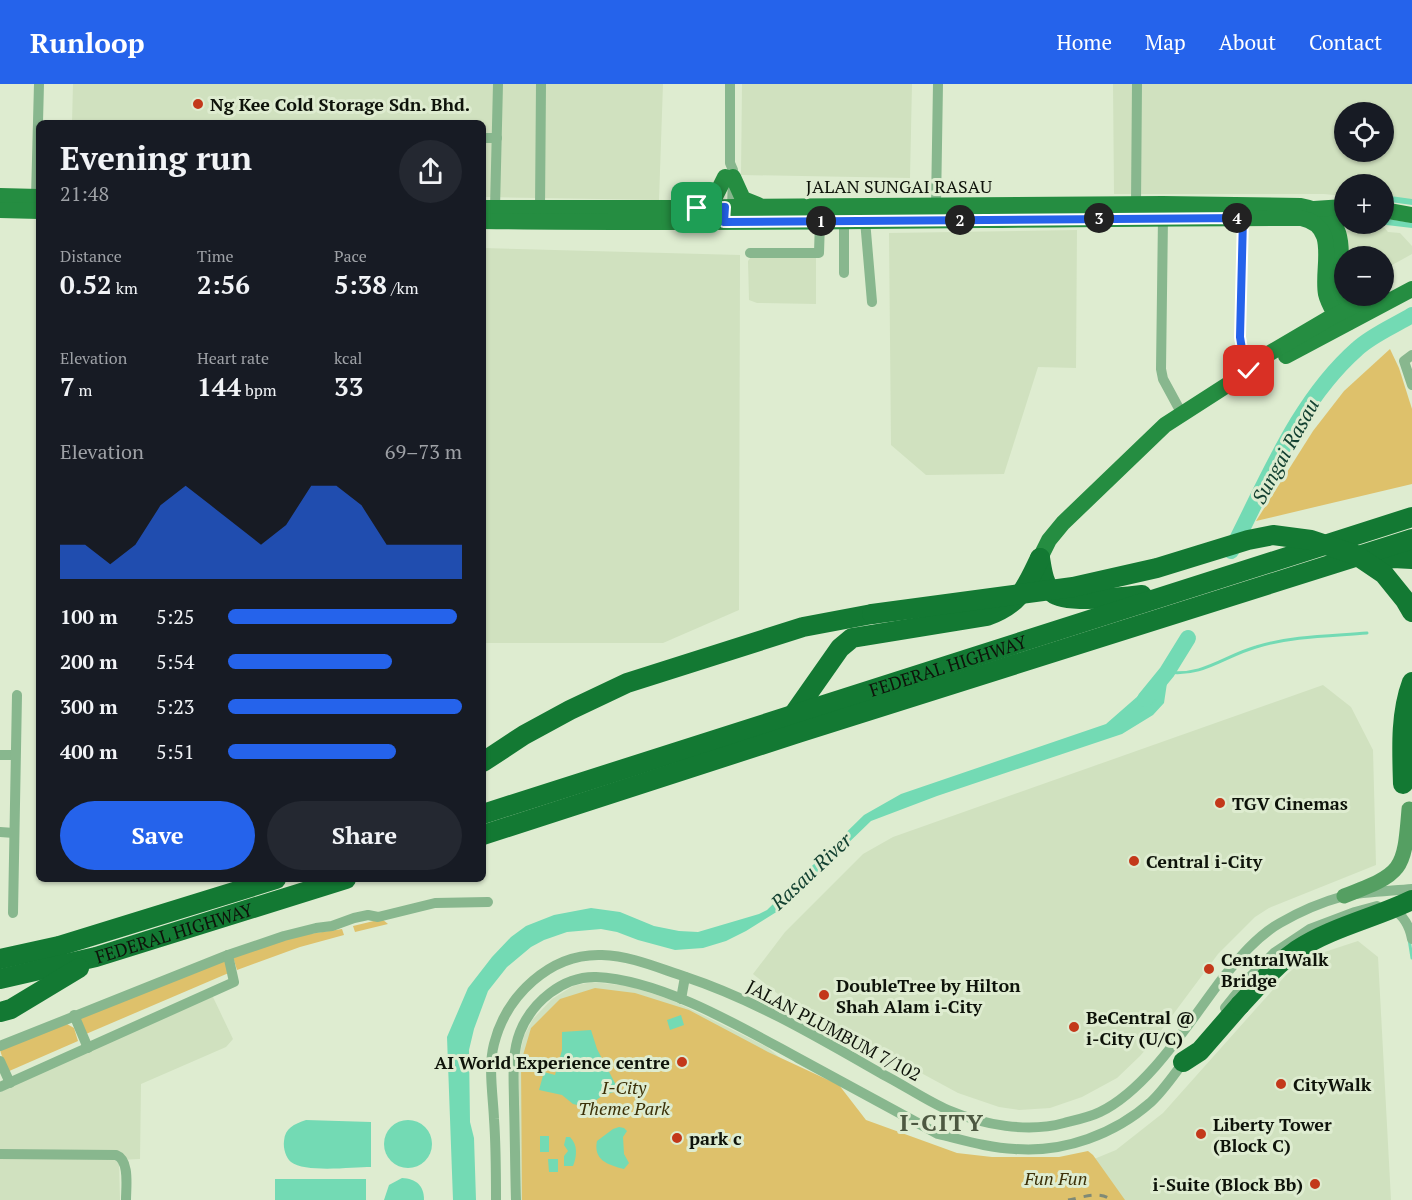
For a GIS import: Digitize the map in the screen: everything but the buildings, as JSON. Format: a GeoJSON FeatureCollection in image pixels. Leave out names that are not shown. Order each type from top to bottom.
{"type":"FeatureCollection","features":[{"type":"Feature","properties":{"kind":"highway","name":"FEDERAL HIGHWAY"},"geometry":{"type":"LineString","coordinates":[[486,813],[1412,517]]}},
{"type":"Feature","properties":{"kind":"highway"},"geometry":{"type":"LineString","coordinates":[[486,760],[524,735],[627,683],[803,627],[872,614],[1073,587],[1157,568],[1248,540],[1273,535],[1311,540],[1356,555],[1384,574],[1412,612]]}},
{"type":"Feature","properties":{"kind":"highway","name":"FEDERAL HIGHWAY"},"geometry":{"type":"LineString","coordinates":[[486,834],[1412,539]]}},
{"type":"Feature","properties":{"kind":"highway"},"geometry":{"type":"LineString","coordinates":[[1040,558],[1043,578],[1052,593],[1059,596],[1117,597],[1180,591]]}},
{"type":"Feature","properties":{"kind":"highway"},"geometry":{"type":"LineString","coordinates":[[793,715],[840,648],[852,638],[987,616],[1016,602],[1040,558]]}},
{"type":"Feature","properties":{"kind":"highway"},"geometry":{"type":"LineString","coordinates":[[1288,578],[1344,572],[1393,558],[1412,559]]}},
{"type":"Feature","properties":{"kind":"highway"},"geometry":{"type":"LineString","coordinates":[[1408,778],[1401,742],[1412,682]]}},
{"type":"Feature","properties":{"kind":"highway","name":"FEDERAL HIGHWAY"},"geometry":{"type":"LineString","coordinates":[[0,959],[59,946],[266,882]]}},
{"type":"Feature","properties":{"kind":"highway","name":"FEDERAL HIGHWAY"},"geometry":{"type":"LineString","coordinates":[[0,979],[96,957],[336,882]]}},
{"type":"Feature","properties":{"kind":"highway"},"geometry":{"type":"LineString","coordinates":[[1183,1062],[1200,1051],[1277,966],[1296,951],[1333,932],[1412,900]]}},
{"type":"Feature","properties":{"kind":"highway"},"geometry":{"type":"LineString","coordinates":[[0,945],[15,943],[59,946]]}},
{"type":"Feature","properties":{"kind":"highway"},"geometry":{"type":"LineString","coordinates":[[0,1012],[11,1009],[96,957]]}},
{"type":"Feature","properties":{"kind":"main road"},"geometry":{"type":"LineString","coordinates":[[729,172],[743,199],[756,205],[772,206]]}},
{"type":"Feature","properties":{"kind":"main road"},"geometry":{"type":"LineString","coordinates":[[697,208],[714,199],[729,172]]}},
{"type":"Feature","properties":{"kind":"main road"},"geometry":{"type":"LineString","coordinates":[[0,196],[36,202]]}},
{"type":"Feature","properties":{"kind":"main road"},"geometry":{"type":"LineString","coordinates":[[0,210],[36,202]]}},
{"type":"Feature","properties":{"kind":"main road","name":"JALAN SUNGAI RASAU"},"geometry":{"type":"LineString","coordinates":[[489,208],[697,208],[729,214],[772,206],[1136,204],[1334,207]]}},
{"type":"Feature","properties":{"kind":"main road"},"geometry":{"type":"LineString","coordinates":[[1314,208],[1329,217],[1337,232],[1340,246]]}},
{"type":"Feature","properties":{"kind":"main road"},"geometry":{"type":"LineString","coordinates":[[1394,212],[1412,215]]}},
{"type":"Feature","properties":{"kind":"main road","name":"JALAN SUNGAI RASAU"},"geometry":{"type":"LineString","coordinates":[[486,220],[729,214],[819,221],[1163,217],[1308,219],[1321,231],[1326,241],[1326,294]]}},
{"type":"Feature","properties":{"kind":"main road"},"geometry":{"type":"LineString","coordinates":[[1394,285],[1412,276]]}},
{"type":"Feature","properties":{"kind":"main road"},"geometry":{"type":"LineString","coordinates":[[1040,558],[1049,540],[1063,523],[1165,425],[1249,371],[1253,363],[1310,329],[1412,289]]}},
{"type":"Feature","properties":{"kind":"main road"},"geometry":{"type":"LineString","coordinates":[[1326,294],[1342,318]]}},
{"type":"Feature","properties":{"kind":"main road"},"geometry":{"type":"LineString","coordinates":[[1310,329],[1319,315],[1326,294]]}},
{"type":"Feature","properties":{"kind":"main road"},"geometry":{"type":"LineString","coordinates":[[1341,306],[1342,318]]}},
{"type":"Feature","properties":{"kind":"main road"},"geometry":{"type":"LineString","coordinates":[[1249,371],[1258,371],[1359,306]]}},
{"type":"Feature","properties":{"kind":"street"},"geometry":{"type":"LineString","coordinates":[[39,84],[39,120]]}},
{"type":"Feature","properties":{"kind":"street"},"geometry":{"type":"LineString","coordinates":[[489,208],[497,138],[498,84]]}},
{"type":"Feature","properties":{"kind":"street"},"geometry":{"type":"LineString","coordinates":[[540,84],[540,208]]}},
{"type":"Feature","properties":{"kind":"street"},"geometry":{"type":"LineString","coordinates":[[729,84],[729,214]]}},
{"type":"Feature","properties":{"kind":"street"},"geometry":{"type":"LineString","coordinates":[[936,205],[938,84]]}},
{"type":"Feature","properties":{"kind":"street"},"geometry":{"type":"LineString","coordinates":[[1136,204],[1137,84]]}},
{"type":"Feature","properties":{"kind":"street"},"geometry":{"type":"LineString","coordinates":[[486,138],[497,138]]}},
{"type":"Feature","properties":{"kind":"street"},"geometry":{"type":"LineString","coordinates":[[1163,217],[1161,369],[1163,379],[1182,414]]}},
{"type":"Feature","properties":{"kind":"street"},"geometry":{"type":"LineString","coordinates":[[1243,218],[1240,337],[1249,371]]}},
{"type":"Feature","properties":{"kind":"street"},"geometry":{"type":"LineString","coordinates":[[844,220],[844,273]]}},
{"type":"Feature","properties":{"kind":"street"},"geometry":{"type":"LineString","coordinates":[[866,220],[872,302]]}},
{"type":"Feature","properties":{"kind":"street"},"geometry":{"type":"LineString","coordinates":[[750,253],[819,253],[819,221]]}},
{"type":"Feature","properties":{"kind":"street"},"geometry":{"type":"LineString","coordinates":[[1408,358],[1412,385]]}},
{"type":"Feature","properties":{"kind":"street"},"geometry":{"type":"LineString","coordinates":[[14,914],[17,695]]}},
{"type":"Feature","properties":{"kind":"street"},"geometry":{"type":"LineString","coordinates":[[0,755],[15,755]]}},
{"type":"Feature","properties":{"kind":"street"},"geometry":{"type":"LineString","coordinates":[[1344,896],[1384,880],[1399,867],[1406,846],[1409,808],[1408,778]]}},
{"type":"Feature","properties":{"kind":"street"},"geometry":{"type":"LineString","coordinates":[[1409,808],[1412,828]]}},
{"type":"Feature","properties":{"kind":"street"},"geometry":{"type":"LineString","coordinates":[[0,832],[14,833]]}},
{"type":"Feature","properties":{"kind":"street","name":"JALAN PLUMBUM 7/102"},"geometry":{"type":"LineString","coordinates":[[496,1200],[492,1068],[494,1044],[505,1016],[524,988],[547,970],[573,959],[600,955],[639,960],[731,994],[782,1019],[949,1110],[994,1124],[1025,1128],[1061,1124],[1100,1112],[1135,1088],[1233,966],[1260,937],[1278,924],[1300,912],[1344,896],[1412,889]]}},
{"type":"Feature","properties":{"kind":"street"},"geometry":{"type":"LineString","coordinates":[[0,1046],[228,955],[284,936],[332,926],[354,918],[388,915],[435,903],[488,902]]}},
{"type":"Feature","properties":{"kind":"street"},"geometry":{"type":"LineString","coordinates":[[516,1200],[514,1062],[519,1034],[529,1015],[548,994],[568,981],[595,977],[634,982],[681,999],[745,1029],[938,1134],[974,1143],[1016,1149],[1052,1147],[1086,1140],[1125,1121],[1152,1101],[1250,977],[1274,953],[1310,929],[1373,906],[1388,906],[1398,912],[1410,929],[1412,939]]}},
{"type":"Feature","properties":{"kind":"street"},"geometry":{"type":"LineString","coordinates":[[0,1061],[5,1085],[234,982],[228,955]]}},
{"type":"Feature","properties":{"kind":"street"},"geometry":{"type":"LineString","coordinates":[[681,999],[685,977]]}},
{"type":"Feature","properties":{"kind":"street"},"geometry":{"type":"LineString","coordinates":[[74,1015],[88,1048]]}},
{"type":"Feature","properties":{"kind":"street"},"geometry":{"type":"LineString","coordinates":[[0,1154],[116,1155],[125,1162],[126,1200]]}},
{"type":"Feature","properties":{"kind":"shaded area"},"geometry":{"type":"Polygon","coordinates":[[[73,84],[663,84],[659,200],[486,197],[486,120],[72,120],[73,84]]]}},
{"type":"Feature","properties":{"kind":"shaded area"},"geometry":{"type":"Polygon","coordinates":[[[742,84],[912,84],[910,178],[741,175],[742,84]]]}},
{"type":"Feature","properties":{"kind":"shaded area"},"geometry":{"type":"Polygon","coordinates":[[[1113,84],[1412,84],[1412,203],[1394,201],[1394,174],[1334,174],[1334,195],[1114,194],[1113,84]]]}},
{"type":"Feature","properties":{"kind":"shaded area"},"geometry":{"type":"Polygon","coordinates":[[[1077,230],[1076,368],[1038,367],[1004,474],[926,475],[891,445],[889,233],[1077,230]]]}},
{"type":"Feature","properties":{"kind":"shaded area"},"geometry":{"type":"Polygon","coordinates":[[[1400,233],[1412,246],[1412,254],[1394,264],[1394,246],[1343,246],[1342,234],[1400,233]]]}},
{"type":"Feature","properties":{"kind":"shaded area"},"geometry":{"type":"Polygon","coordinates":[[[486,248],[740,255],[739,610],[663,643],[486,643],[486,248]]]}},
{"type":"Feature","properties":{"kind":"shaded area"},"geometry":{"type":"Polygon","coordinates":[[[751,257],[816,257],[816,304],[757,303],[749,300],[748,261],[751,257]]]}},
{"type":"Feature","properties":{"kind":"shaded area"},"geometry":{"type":"Polygon","coordinates":[[[1323,685],[1351,707],[1373,750],[1376,865],[1269,908],[1255,917],[1218,954],[1140,1056],[1117,1078],[1082,1097],[1050,1108],[1019,1110],[999,1107],[958,1093],[783,998],[753,974],[785,932],[863,854],[893,837],[1323,685]]]}},
{"type":"Feature","properties":{"kind":"shaded area"},"geometry":{"type":"Polygon","coordinates":[[[1358,941],[1378,957],[1391,1200],[521,1200],[518,1060],[524,1036],[533,1019],[552,999],[573,986],[592,982],[629,986],[669,999],[767,1047],[833,1102],[851,1124],[948,1162],[1082,1164],[1116,1150],[1163,1113],[1286,975],[1306,958],[1358,941]]]}},
{"type":"Feature","properties":{"kind":"shaded area"},"geometry":{"type":"Polygon","coordinates":[[[212,995],[233,1039],[226,1047],[141,1084],[140,1159],[119,1160],[120,1200],[0,1200],[0,1092],[212,995]]]}},
{"type":"Feature","properties":{"kind":"green space"},"geometry":{"type":"Polygon","coordinates":[[[1390,349],[1399,368],[1412,409],[1412,484],[1256,521],[1313,431],[1344,391],[1390,349]]]}},
{"type":"Feature","properties":{"kind":"green space"},"geometry":{"type":"Polygon","coordinates":[[[382,919],[388,924],[355,932],[353,926],[382,919]]]}},
{"type":"Feature","properties":{"kind":"green space"},"geometry":{"type":"Polygon","coordinates":[[[342,929],[344,935],[300,947],[237,970],[233,957],[296,936],[342,929]]]}},
{"type":"Feature","properties":{"kind":"green space"},"geometry":{"type":"Polygon","coordinates":[[[226,960],[231,972],[86,1034],[80,1018],[226,960]]]}},
{"type":"Feature","properties":{"kind":"green space","name":"I-City Theme Park"},"geometry":{"type":"Polygon","coordinates":[[[595,988],[635,993],[689,1010],[768,1052],[839,1085],[866,1120],[957,1153],[992,1157],[1059,1157],[1088,1151],[1125,1200],[522,1200],[521,1062],[531,1028],[560,999],[595,988]]]}},
{"type":"Feature","properties":{"kind":"green space"},"geometry":{"type":"Polygon","coordinates":[[[67,1024],[74,1028],[78,1041],[7,1072],[0,1050],[67,1024]]]}},
{"type":"Feature","properties":{"kind":"water"},"geometry":{"type":"Polygon","coordinates":[[[1394,197],[1412,199],[1412,205],[1394,203],[1394,197]]]}},
{"type":"Feature","properties":{"kind":"water"},"geometry":{"type":"Polygon","coordinates":[[[1394,220],[1412,223],[1412,228],[1394,226],[1394,220]]]}},
{"type":"Feature","properties":{"kind":"water"},"geometry":{"type":"Polygon","coordinates":[[[1154,682],[1167,683],[1164,703],[1153,715],[1122,734],[937,796],[871,821],[778,911],[726,941],[703,948],[675,950],[601,929],[567,932],[531,947],[507,967],[488,991],[474,1029],[469,1050],[470,1122],[474,1138],[476,1200],[453,1200],[447,1037],[468,988],[511,937],[526,926],[554,915],[591,908],[620,912],[654,926],[698,932],[759,914],[767,910],[864,815],[901,794],[1106,724],[1154,682]]]}},
{"type":"Feature","properties":{"kind":"water"},"geometry":{"type":"Polygon","coordinates":[[[681,1015],[684,1025],[670,1030],[667,1020],[681,1015]]]}},
{"type":"Feature","properties":{"kind":"water"},"geometry":{"type":"Polygon","coordinates":[[[591,1030],[597,1049],[617,1087],[614,1092],[582,1106],[573,1104],[562,1095],[539,1090],[544,1072],[555,1075],[562,1050],[562,1032],[591,1030]]]}},
{"type":"Feature","properties":{"kind":"water"},"geometry":{"type":"Polygon","coordinates":[[[306,1120],[371,1122],[371,1167],[317,1168],[291,1162],[284,1150],[286,1133],[291,1127],[306,1120]]]}},
{"type":"Feature","properties":{"kind":"water"},"geometry":{"type":"Polygon","coordinates":[[[403,1120],[413,1120],[428,1130],[432,1144],[431,1153],[422,1164],[413,1168],[403,1168],[388,1158],[384,1149],[384,1139],[394,1124],[403,1120]]]}},
{"type":"Feature","properties":{"kind":"water"},"geometry":{"type":"Polygon","coordinates":[[[619,1127],[627,1131],[623,1137],[624,1154],[629,1163],[624,1169],[603,1161],[596,1147],[597,1141],[619,1127]]]}},
{"type":"Feature","properties":{"kind":"water"},"geometry":{"type":"Polygon","coordinates":[[[540,1136],[549,1136],[549,1152],[540,1152],[540,1136]]]}},
{"type":"Feature","properties":{"kind":"water"},"geometry":{"type":"Polygon","coordinates":[[[566,1137],[573,1140],[576,1147],[573,1166],[564,1166],[564,1156],[568,1151],[564,1145],[566,1137]]]}},
{"type":"Feature","properties":{"kind":"water"},"geometry":{"type":"Polygon","coordinates":[[[548,1159],[558,1159],[558,1172],[549,1172],[548,1159]]]}},
{"type":"Feature","properties":{"kind":"water"},"geometry":{"type":"Polygon","coordinates":[[[402,1178],[411,1180],[421,1187],[424,1200],[384,1200],[389,1185],[402,1178]]]}},
{"type":"Feature","properties":{"kind":"water"},"geometry":{"type":"Polygon","coordinates":[[[275,1179],[366,1179],[366,1200],[275,1200],[275,1179]]]}},
{"type":"Feature","properties":{"kind":"waterway","name":"Sungai Rasau"},"geometry":{"type":"LineString","coordinates":[[1231,551],[1285,444],[1317,393],[1336,370],[1363,344],[1412,315]]}},
{"type":"Feature","properties":{"kind":"waterway"},"geometry":{"type":"LineString","coordinates":[[1167,672],[1180,673],[1203,669],[1244,651],[1270,643],[1367,633]]}},
{"type":"Feature","properties":{"kind":"waterway","name":"Rasau River"},"geometry":{"type":"LineString","coordinates":[[1145,699],[1167,672],[1188,638]]}},
{"type":"Feature","properties":{"kind":"waterway"},"geometry":{"type":"LineString","coordinates":[[1409,939],[1412,958]]}},
{"type":"Feature","properties":{"kind":"railway"},"geometry":{"type":"LineString","coordinates":[[1068,1200],[1096,1195],[1111,1200]]}},
{"type":"Feature","properties":{"kind":"place","name":"Ng Kee Cold Storage Sdn. Bhd."},"geometry":{"type":"Point","coordinates":[198,104]}},
{"type":"Feature","properties":{"kind":"place","name":"TGV Cinemas"},"geometry":{"type":"Point","coordinates":[1220,803]}},
{"type":"Feature","properties":{"kind":"place","name":"Central i-City"},"geometry":{"type":"Point","coordinates":[1134,861]}},
{"type":"Feature","properties":{"kind":"place","name":"CentralWalk Bridge"},"geometry":{"type":"Point","coordinates":[1209,969]}},
{"type":"Feature","properties":{"kind":"place","name":"DoubleTree by Hilton Shah Alam i-City"},"geometry":{"type":"Point","coordinates":[824,995]}},
{"type":"Feature","properties":{"kind":"place","name":"BeCentral @ i-City (U/C)"},"geometry":{"type":"Point","coordinates":[1074,1027]}},
{"type":"Feature","properties":{"kind":"place","name":"AI World Experience centre"},"geometry":{"type":"Point","coordinates":[682,1062]}},
{"type":"Feature","properties":{"kind":"place","name":"CityWalk"},"geometry":{"type":"Point","coordinates":[1281,1084]}},
{"type":"Feature","properties":{"kind":"place","name":"Liberty Tower (Block C)"},"geometry":{"type":"Point","coordinates":[1201,1134]}},
{"type":"Feature","properties":{"kind":"place","name":"park c"},"geometry":{"type":"Point","coordinates":[677,1138]}},
{"type":"Feature","properties":{"kind":"place","name":"i-Suite (Block Bb)"},"geometry":{"type":"Point","coordinates":[1315,1184]}},
{"type":"Feature","properties":{"kind":"district","name":"I-CITY"},"geometry":{"type":"Point","coordinates":[942,1122]}},
{"type":"Feature","properties":{"kind":"route"},"geometry":{"type":"LineString","coordinates":[[697,208],[725,207],[724,222],[1243,218],[1240,337],[1249,371]]}},
{"type":"Feature","properties":{"kind":"park label","name":"Fun Fun"},"geometry":{"type":"Point","coordinates":[1056,1178]}}]}
